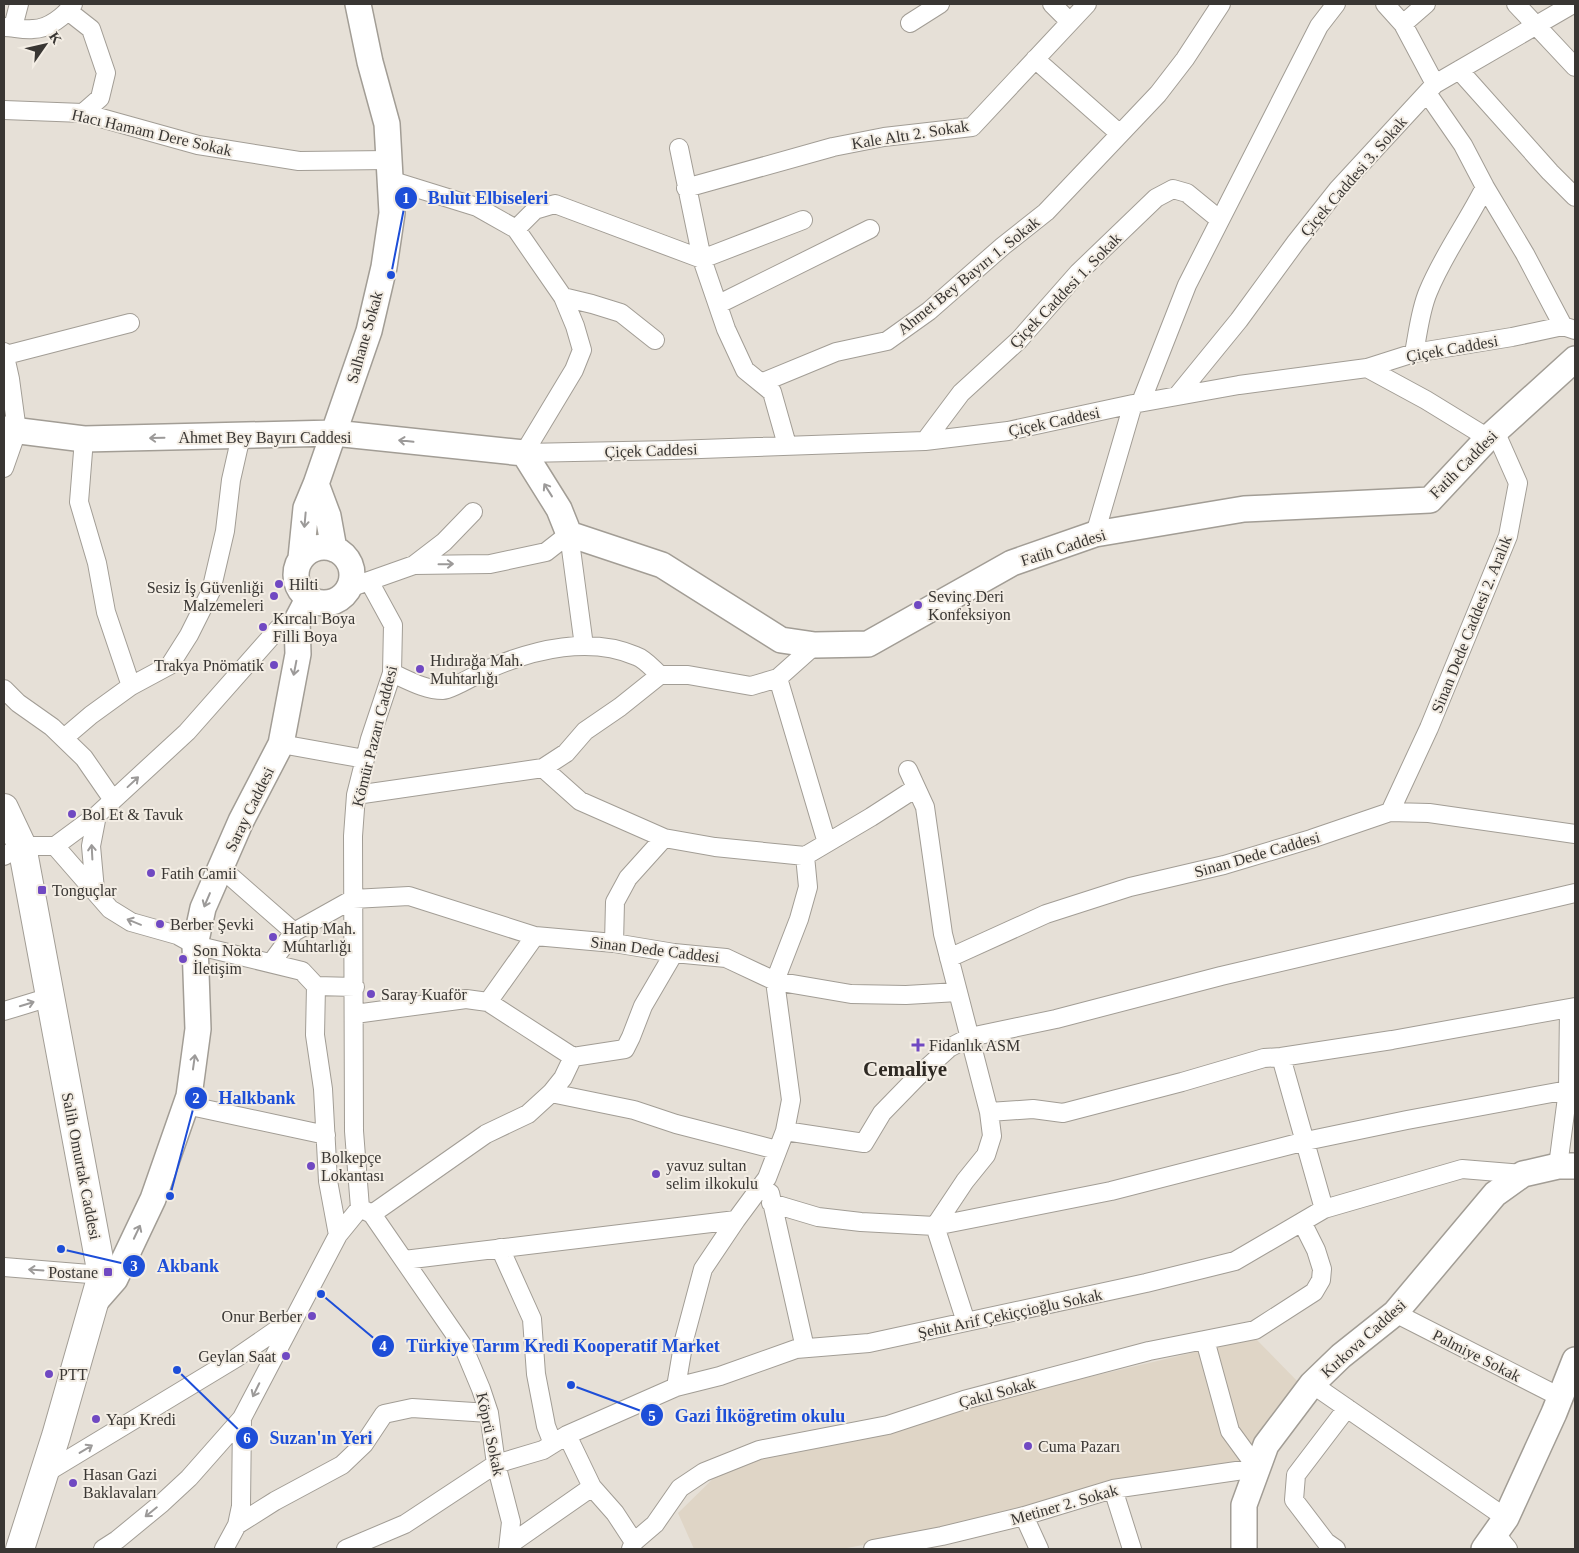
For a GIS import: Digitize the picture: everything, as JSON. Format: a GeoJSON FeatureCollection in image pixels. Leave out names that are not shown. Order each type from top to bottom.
{"type":"FeatureCollection","features":[{"type":"Feature","properties":{"kind":"main road","name":"Salih Omurtak Caddesi"},"geometry":{"type":"LineString","coordinates":[[4,808],[50,997],[102,1275],[44,1474],[18,1548]]}},
{"type":"Feature","properties":{"kind":"street"},"geometry":{"type":"LineString","coordinates":[[20,4],[8,27],[33,29],[41,27],[50,24],[71,7],[91,28],[106,73],[100,98],[83,113]]}},
{"type":"Feature","properties":{"kind":"street","name":"Salhane Sokak"},"geometry":{"type":"LineString","coordinates":[[334,433],[369,331],[384,267],[392,213],[387,124],[370,62],[358,4]]}},
{"type":"Feature","properties":{"kind":"street"},"geometry":{"type":"LineString","coordinates":[[910,23],[940,4]]}},
{"type":"Feature","properties":{"kind":"street"},"geometry":{"type":"LineString","coordinates":[[1052,4],[1070,22]]}},
{"type":"Feature","properties":{"kind":"street","name":"Kale Altı 2. Sokak"},"geometry":{"type":"LineString","coordinates":[[686,188],[833,147],[884,137],[972,127],[1087,4]]}},
{"type":"Feature","properties":{"kind":"street","name":"Ahmet Bey Bayırı 1. Sokak"},"geometry":{"type":"LineString","coordinates":[[761,383],[836,352],[887,341],[929,311],[1002,246],[1046,212],[1158,94],[1185,59],[1221,4]]}},
{"type":"Feature","properties":{"kind":"street"},"geometry":{"type":"LineString","coordinates":[[1095,534],[1137,403],[1187,285],[1319,26],[1336,4]]}},
{"type":"Feature","properties":{"kind":"street"},"geometry":{"type":"LineString","coordinates":[[1385,4],[1403,24],[1431,89],[1485,187],[1569,328]]}},
{"type":"Feature","properties":{"kind":"street"},"geometry":{"type":"LineString","coordinates":[[1403,24],[1426,4]]}},
{"type":"Feature","properties":{"kind":"street"},"geometry":{"type":"LineString","coordinates":[[1516,4],[1575,67]]}},
{"type":"Feature","properties":{"kind":"street","name":"Çiçek Caddesi 3. Sokak"},"geometry":{"type":"LineString","coordinates":[[1177,396],[1239,320],[1296,242],[1338,189],[1431,89],[1459,70],[1573,4]]}},
{"type":"Feature","properties":{"kind":"street"},"geometry":{"type":"LineString","coordinates":[[1035,59],[1120,134]]}},
{"type":"Feature","properties":{"kind":"street"},"geometry":{"type":"LineString","coordinates":[[1459,70],[1550,172],[1575,197]]}},
{"type":"Feature","properties":{"kind":"street","name":"Hacı Hamam Dere Sokak"},"geometry":{"type":"LineString","coordinates":[[4,110],[83,113],[198,145],[299,161],[390,170],[477,207],[516,229]]}},
{"type":"Feature","properties":{"kind":"street"},"geometry":{"type":"LineString","coordinates":[[679,148],[702,259],[726,329],[745,370],[772,392],[787,446]]}},
{"type":"Feature","properties":{"kind":"street"},"geometry":{"type":"LineString","coordinates":[[1414,353],[1427,294],[1442,263],[1485,187]]}},
{"type":"Feature","properties":{"kind":"street","name":"Çiçek Caddesi 1. Sokak"},"geometry":{"type":"LineString","coordinates":[[925,441],[961,393],[1020,340],[1078,273],[1156,198],[1173,189],[1187,193],[1220,220]]}},
{"type":"Feature","properties":{"kind":"street"},"geometry":{"type":"LineString","coordinates":[[584,646],[570,534],[559,509],[524,453],[574,370],[582,350],[575,326],[563,297],[516,229],[535,210],[555,204],[702,259],[803,220]]}},
{"type":"Feature","properties":{"kind":"street"},"geometry":{"type":"LineString","coordinates":[[719,304],[870,229]]}},
{"type":"Feature","properties":{"kind":"street"},"geometry":{"type":"LineString","coordinates":[[563,297],[621,314],[656,340]]}},
{"type":"Feature","properties":{"kind":"street"},"geometry":{"type":"LineString","coordinates":[[4,468],[11,430],[5,353],[130,323]]}},
{"type":"Feature","properties":{"kind":"street","name":"Çiçek Caddesi"},"geometry":{"type":"LineString","coordinates":[[524,453],[925,441],[1008,431],[1137,403],[1239,385],[1367,368],[1414,353],[1569,328]]}},
{"type":"Feature","properties":{"kind":"street","name":"Fatih Caddesi"},"geometry":{"type":"LineString","coordinates":[[570,534],[662,565],[781,640],[815,645],[868,644],[1012,564],[1095,534],[1244,509],[1430,500],[1492,435],[1575,359]]}},
{"type":"Feature","properties":{"kind":"street"},"geometry":{"type":"LineString","coordinates":[[1367,368],[1492,435]]}},
{"type":"Feature","properties":{"kind":"street","name":"Ahmet Bey Bayırı Caddesi"},"geometry":{"type":"LineString","coordinates":[[11,430],[84,439],[334,433],[524,453]]}},
{"type":"Feature","properties":{"kind":"street"},"geometry":{"type":"LineString","coordinates":[[302,558],[306,508],[334,433]]}},
{"type":"Feature","properties":{"kind":"street","name":"Sinan Dede Caddesi 2. Aralık"},"geometry":{"type":"LineString","coordinates":[[1390,812],[1429,728],[1508,536],[1518,483],[1492,435]]}},
{"type":"Feature","properties":{"kind":"street"},"geometry":{"type":"LineString","coordinates":[[64,738],[91,715],[131,686],[170,665],[188,635],[211,591],[225,531],[232,480],[241,436]]}},
{"type":"Feature","properties":{"kind":"street"},"geometry":{"type":"LineString","coordinates":[[84,439],[79,502],[97,563],[106,612],[131,686]]}},
{"type":"Feature","properties":{"kind":"street"},"geometry":{"type":"LineString","coordinates":[[316,484],[328,516],[334,549]]}},
{"type":"Feature","properties":{"kind":"street"},"geometry":{"type":"LineString","coordinates":[[13,851],[55,846],[97,814],[187,732],[278,629],[302,609],[316,603],[326,604],[335,602],[359,585],[414,565],[444,542],[473,512]]}},
{"type":"Feature","properties":{"kind":"street"},"geometry":{"type":"LineString","coordinates":[[414,565],[490,564],[546,552],[570,534]]}},
{"type":"Feature","properties":{"kind":"street"},"geometry":{"type":"LineString","coordinates":[[302,609],[301,592],[297,584],[297,566],[308,552],[316,548],[326,547],[342,554],[352,570],[352,579],[359,585]]}},
{"type":"Feature","properties":{"kind":"street","name":"Kömür Pazarı Caddesi"},"geometry":{"type":"LineString","coordinates":[[359,585],[393,625],[392,672],[370,739],[356,795],[353,836],[354,1130],[366,1211]]}},
{"type":"Feature","properties":{"kind":"street","name":"Saray Caddesi"},"geometry":{"type":"LineString","coordinates":[[94,1303],[115,1279],[153,1199],[189,1096],[198,1029],[195,945],[203,908],[241,821],[281,744],[298,654],[302,609]]}},
{"type":"Feature","properties":{"kind":"street"},"geometry":{"type":"LineString","coordinates":[[356,795],[543,768],[566,753],[585,731],[620,707],[660,675],[688,675],[751,686],[778,678],[815,645]]}},
{"type":"Feature","properties":{"kind":"street"},"geometry":{"type":"LineString","coordinates":[[392,672],[417,684],[444,691],[491,667],[528,655],[569,646],[584,646],[612,649],[638,656],[660,675]]}},
{"type":"Feature","properties":{"kind":"street"},"geometry":{"type":"LineString","coordinates":[[778,678],[827,843]]}},
{"type":"Feature","properties":{"kind":"street"},"geometry":{"type":"LineString","coordinates":[[4,689],[18,703],[52,727],[84,758],[113,800]]}},
{"type":"Feature","properties":{"kind":"street"},"geometry":{"type":"LineString","coordinates":[[281,744],[365,759]]}},
{"type":"Feature","properties":{"kind":"street"},"geometry":{"type":"LineString","coordinates":[[543,768],[580,801],[664,838],[715,847],[805,856],[916,788]]}},
{"type":"Feature","properties":{"kind":"street"},"geometry":{"type":"LineString","coordinates":[[908,770],[926,807],[943,934],[989,1112],[992,1136],[986,1155],[964,1181],[935,1226]]}},
{"type":"Feature","properties":{"kind":"street","name":"Sinan Dede Caddesi"},"geometry":{"type":"LineString","coordinates":[[949,958],[1046,914],[1130,887],[1224,865],[1312,839],[1390,812],[1429,813],[1575,834]]}},
{"type":"Feature","properties":{"kind":"street"},"geometry":{"type":"LineString","coordinates":[[95,890],[91,846],[97,814]]}},
{"type":"Feature","properties":{"kind":"street"},"geometry":{"type":"LineString","coordinates":[[614,943],[615,902],[628,878],[664,838]]}},
{"type":"Feature","properties":{"kind":"street"},"geometry":{"type":"LineString","coordinates":[[55,846],[110,909],[131,922],[177,935],[195,945],[272,962],[302,971],[316,986],[315,1035],[324,1089],[328,1181],[338,1235]]}},
{"type":"Feature","properties":{"kind":"street"},"geometry":{"type":"LineString","coordinates":[[676,1387],[684,1340],[703,1269],[736,1220],[768,1178],[777,1150],[786,1132],[791,1100],[775,981],[800,918],[808,887],[805,856]]}},
{"type":"Feature","properties":{"kind":"street"},"geometry":{"type":"LineString","coordinates":[[220,868],[294,932]]}},
{"type":"Feature","properties":{"kind":"street"},"geometry":{"type":"LineString","coordinates":[[786,1132],[864,1143],[882,1113],[912,1082],[949,1048],[970,1037],[1056,1019],[1230,974],[1575,893]]}},
{"type":"Feature","properties":{"kind":"street","name":"Sinan Dede Caddesi"},"geometry":{"type":"LineString","coordinates":[[353,900],[409,896],[535,936],[614,943],[674,953],[726,958],[775,981],[851,994],[906,995],[958,992]]}},
{"type":"Feature","properties":{"kind":"street"},"geometry":{"type":"LineString","coordinates":[[272,962],[294,932],[353,900]]}},
{"type":"Feature","properties":{"kind":"street"},"geometry":{"type":"LineString","coordinates":[[488,1002],[535,936]]}},
{"type":"Feature","properties":{"kind":"street"},"geometry":{"type":"LineString","coordinates":[[355,1014],[466,999],[488,1002],[573,1057],[625,1049],[643,1006],[674,953]]}},
{"type":"Feature","properties":{"kind":"street"},"geometry":{"type":"LineString","coordinates":[[316,986],[355,987]]}},
{"type":"Feature","properties":{"kind":"street"},"geometry":{"type":"LineString","coordinates":[[4,1011],[50,997]]}},
{"type":"Feature","properties":{"kind":"street"},"geometry":{"type":"LineString","coordinates":[[989,1112],[1033,1109],[1063,1113],[1182,1082],[1264,1058],[1402,1038],[1572,1008],[1567,1166]]}},
{"type":"Feature","properties":{"kind":"street"},"geometry":{"type":"LineString","coordinates":[[103,1549],[162,1504],[196,1470],[242,1418],[338,1235],[366,1211],[486,1134],[528,1114],[551,1093],[563,1078],[573,1057]]}},
{"type":"Feature","properties":{"kind":"street"},"geometry":{"type":"LineString","coordinates":[[1281,1057],[1324,1209]]}},
{"type":"Feature","properties":{"kind":"street"},"geometry":{"type":"LineString","coordinates":[[771,1203],[818,1217],[861,1222],[935,1226],[1111,1191],[1306,1141],[1568,1090]]}},
{"type":"Feature","properties":{"kind":"street"},"geometry":{"type":"LineString","coordinates":[[551,1093],[634,1110],[676,1124],[777,1150]]}},
{"type":"Feature","properties":{"kind":"street"},"geometry":{"type":"LineString","coordinates":[[186,1105],[326,1134]]}},
{"type":"Feature","properties":{"kind":"street","name":"Kırkova Caddesi"},"geometry":{"type":"LineString","coordinates":[[1244,1549],[1244,1504],[1266,1444],[1312,1384],[1341,1356],[1395,1313],[1495,1194],[1523,1174],[1567,1166]]}},
{"type":"Feature","properties":{"kind":"street","name":"Şehit Arif Çekiççioğlu Sokak"},"geometry":{"type":"LineString","coordinates":[[346,1549],[405,1524],[496,1464],[543,1450],[560,1440],[676,1387],[720,1376],[796,1349],[869,1343],[1146,1284],[1236,1261],[1324,1209],[1462,1169],[1523,1174]]}},
{"type":"Feature","properties":{"kind":"street"},"geometry":{"type":"LineString","coordinates":[[768,1178],[771,1203],[805,1348]]}},
{"type":"Feature","properties":{"kind":"street","name":"Köprü Sokak"},"geometry":{"type":"LineString","coordinates":[[366,1211],[404,1260],[463,1346],[482,1389],[489,1413],[496,1464],[511,1522],[508,1547]]}},
{"type":"Feature","properties":{"kind":"street"},"geometry":{"type":"LineString","coordinates":[[404,1260],[736,1220]]}},
{"type":"Feature","properties":{"kind":"street","name":"Çakıl Sokak"},"geometry":{"type":"LineString","coordinates":[[632,1546],[654,1524],[680,1488],[704,1472],[759,1450],[888,1425],[973,1398],[1149,1352],[1255,1330],[1314,1292],[1321,1280],[1322,1269],[1316,1250],[1302,1222]]}},
{"type":"Feature","properties":{"kind":"street"},"geometry":{"type":"LineString","coordinates":[[935,1226],[966,1322]]}},
{"type":"Feature","properties":{"kind":"street"},"geometry":{"type":"LineString","coordinates":[[500,1248],[532,1319],[536,1374],[546,1426],[560,1440],[592,1487],[615,1513],[632,1546]]}},
{"type":"Feature","properties":{"kind":"street"},"geometry":{"type":"LineString","coordinates":[[4,1267],[102,1275]]}},
{"type":"Feature","properties":{"kind":"street","name":"Palmiye Sokak"},"geometry":{"type":"LineString","coordinates":[[1395,1313],[1560,1397]]}},
{"type":"Feature","properties":{"kind":"street"},"geometry":{"type":"LineString","coordinates":[[44,1474],[236,1358],[296,1316]]}},
{"type":"Feature","properties":{"kind":"street"},"geometry":{"type":"LineString","coordinates":[[1205,1340],[1230,1431],[1257,1468]]}},
{"type":"Feature","properties":{"kind":"street"},"geometry":{"type":"LineString","coordinates":[[1312,1384],[1347,1408],[1498,1537],[1574,1365]]}},
{"type":"Feature","properties":{"kind":"street"},"geometry":{"type":"LineString","coordinates":[[237,1525],[275,1501],[342,1465],[364,1444],[384,1414],[412,1408],[489,1413]]}},
{"type":"Feature","properties":{"kind":"street"},"geometry":{"type":"LineString","coordinates":[[1336,1549],[1326,1542],[1294,1500],[1296,1475],[1347,1408]]}},
{"type":"Feature","properties":{"kind":"street"},"geometry":{"type":"LineString","coordinates":[[224,1549],[237,1525],[241,1506],[242,1418]]}},
{"type":"Feature","properties":{"kind":"street","name":"Metiner 2. Sokak"},"geometry":{"type":"LineString","coordinates":[[873,1549],[943,1542],[1113,1489],[1257,1468]]}},
{"type":"Feature","properties":{"kind":"street"},"geometry":{"type":"LineString","coordinates":[[508,1547],[592,1487]]}},
{"type":"Feature","properties":{"kind":"street"},"geometry":{"type":"LineString","coordinates":[[1113,1489],[1132,1549]]}},
{"type":"Feature","properties":{"kind":"street"},"geometry":{"type":"LineString","coordinates":[[1024,1516],[1039,1549]]}},
{"type":"Feature","properties":{"kind":"shaded area","name":"Cuma Pazarı"},"geometry":{"type":"Polygon","coordinates":[[[1255,1338],[1302,1386],[1257,1468],[1111,1480],[952,1529],[841,1549],[694,1549],[678,1513],[722,1470],[763,1454],[1255,1338]]]}},
{"type":"Feature","properties":{"kind":"place","name":"Bulut Elbiseleri"},"geometry":{"type":"Point","coordinates":[391,275]}},
{"type":"Feature","properties":{"kind":"place","name":"Hilti"},"geometry":{"type":"Point","coordinates":[279,584]}},
{"type":"Feature","properties":{"kind":"place","name":"Sesiz İş Güvenliği Malzemeleri"},"geometry":{"type":"Point","coordinates":[274,596]}},
{"type":"Feature","properties":{"kind":"place","name":"Sevinç Deri Konfeksiyon"},"geometry":{"type":"Point","coordinates":[918,605]}},
{"type":"Feature","properties":{"kind":"place","name":"Kırcalı Boya Filli Boya"},"geometry":{"type":"Point","coordinates":[263,627]}},
{"type":"Feature","properties":{"kind":"place","name":"Trakya Pnömatik"},"geometry":{"type":"Point","coordinates":[274,665]}},
{"type":"Feature","properties":{"kind":"place","name":"Hıdırağa Mah. Muhtarlığı"},"geometry":{"type":"Point","coordinates":[420,669]}},
{"type":"Feature","properties":{"kind":"place","name":"Bol Et & Tavuk"},"geometry":{"type":"Point","coordinates":[72,814]}},
{"type":"Feature","properties":{"kind":"place","name":"Fatih Camii"},"geometry":{"type":"Point","coordinates":[151,873]}},
{"type":"Feature","properties":{"kind":"place","name":"Tonguçlar"},"geometry":{"type":"Point","coordinates":[42,890]}},
{"type":"Feature","properties":{"kind":"place","name":"Berber Şevki"},"geometry":{"type":"Point","coordinates":[160,924]}},
{"type":"Feature","properties":{"kind":"place","name":"Hatip Mah. Muhtarlığı"},"geometry":{"type":"Point","coordinates":[273,937]}},
{"type":"Feature","properties":{"kind":"place","name":"Son Nokta İletişim"},"geometry":{"type":"Point","coordinates":[183,959]}},
{"type":"Feature","properties":{"kind":"place","name":"Saray Kuaför"},"geometry":{"type":"Point","coordinates":[371,994]}},
{"type":"Feature","properties":{"kind":"place","name":"Fidanlık ASM"},"geometry":{"type":"Point","coordinates":[918,1045]}},
{"type":"Feature","properties":{"kind":"place","name":"Bolkepçe Lokantası"},"geometry":{"type":"Point","coordinates":[311,1166]}},
{"type":"Feature","properties":{"kind":"place","name":"yavuz sultan selim ilkokulu"},"geometry":{"type":"Point","coordinates":[656,1174]}},
{"type":"Feature","properties":{"kind":"place","name":"Halkbank"},"geometry":{"type":"Point","coordinates":[170,1196]}},
{"type":"Feature","properties":{"kind":"place","name":"Akbank"},"geometry":{"type":"Point","coordinates":[61,1249]}},
{"type":"Feature","properties":{"kind":"place","name":"Postane"},"geometry":{"type":"Point","coordinates":[108,1272]}},
{"type":"Feature","properties":{"kind":"place","name":"Türkiye Tarım Kredi Kooperatif Market"},"geometry":{"type":"Point","coordinates":[321,1294]}},
{"type":"Feature","properties":{"kind":"place","name":"Onur Berber"},"geometry":{"type":"Point","coordinates":[312,1316]}},
{"type":"Feature","properties":{"kind":"place","name":"Geylan Saat"},"geometry":{"type":"Point","coordinates":[286,1356]}},
{"type":"Feature","properties":{"kind":"place","name":"Suzan'ın Yeri"},"geometry":{"type":"Point","coordinates":[177,1370]}},
{"type":"Feature","properties":{"kind":"place","name":"PTT"},"geometry":{"type":"Point","coordinates":[49,1374]}},
{"type":"Feature","properties":{"kind":"place","name":"Gazi İlköğretim okulu"},"geometry":{"type":"Point","coordinates":[571,1385]}},
{"type":"Feature","properties":{"kind":"place","name":"Yapı Kredi"},"geometry":{"type":"Point","coordinates":[96,1419]}},
{"type":"Feature","properties":{"kind":"place","name":"Cuma Pazarı"},"geometry":{"type":"Point","coordinates":[1028,1446]}},
{"type":"Feature","properties":{"kind":"place","name":"Hasan Gazi Baklavaları"},"geometry":{"type":"Point","coordinates":[73,1483]}},
{"type":"Feature","properties":{"kind":"district","name":"Cemaliye"},"geometry":{"type":"Point","coordinates":[905,1069]}}]}
